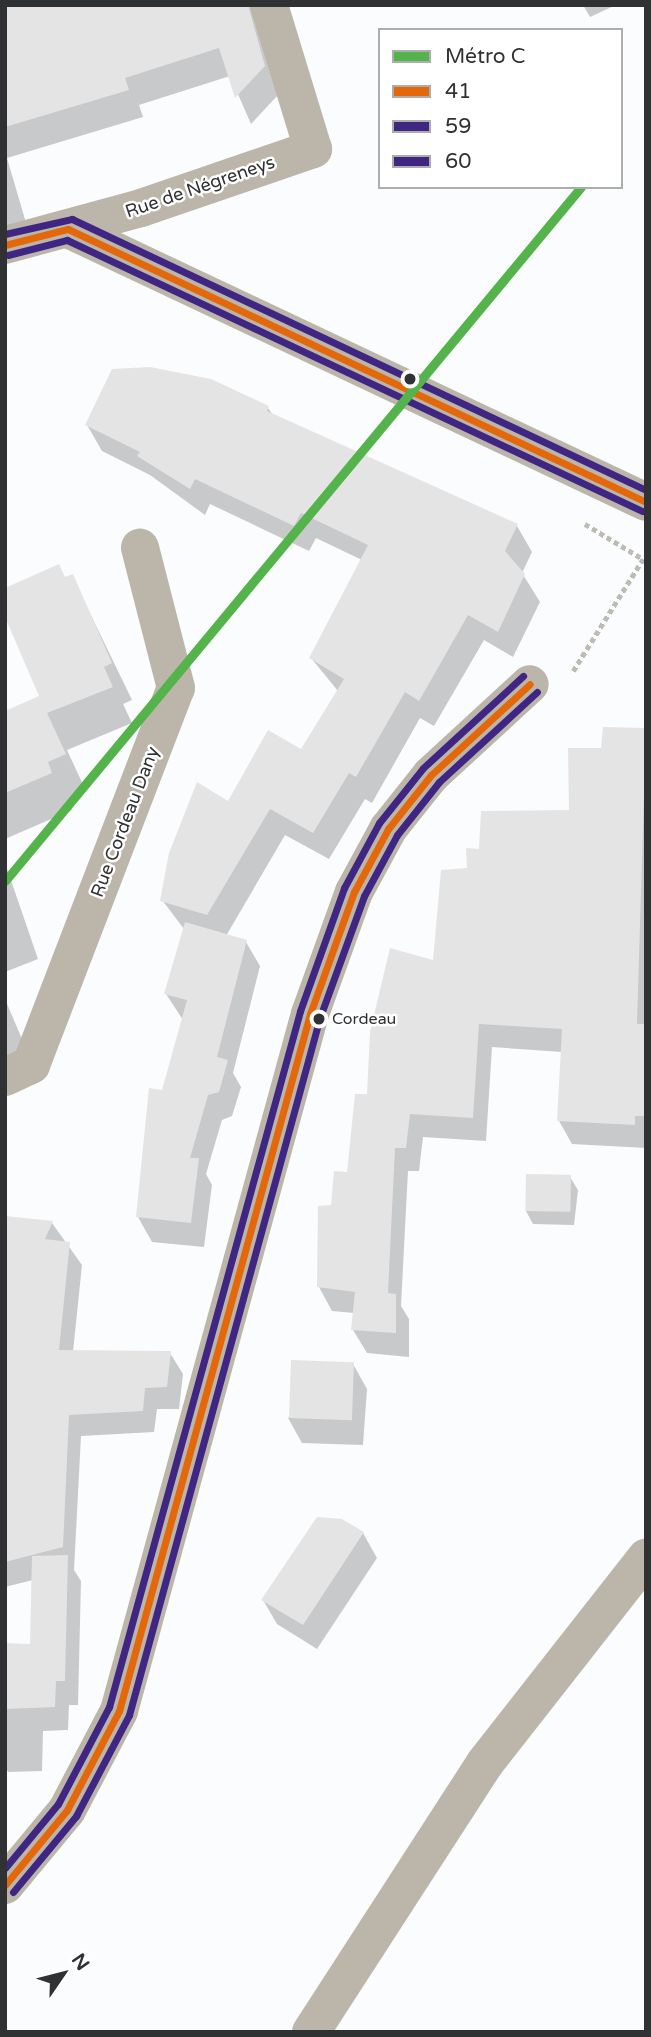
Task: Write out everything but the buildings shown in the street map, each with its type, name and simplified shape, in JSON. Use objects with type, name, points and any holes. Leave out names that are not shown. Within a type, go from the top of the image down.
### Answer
[{"type":"street","name":"Rue de Négreneys","points":[[5,245],[68,229],[313,149],[269,5]]},
{"type":"street","points":[[68,229],[646,502]]},
{"type":"street","name":"Rue Cordeau Dany","points":[[5,1077],[31,1066],[176,688],[140,548]]},
{"type":"street","points":[[5,1885],[67,1810],[119,1712],[310,1014],[354,892],[388,829],[431,775],[530,684]]},
{"type":"street","points":[[310,2032],[485,1763],[646,1558]]},
{"type":"path","points":[[567,679],[645,559],[610,541]]},
{"type":"metro line","name":"C","points":[[5,881],[579,189]]},
{"type":"transit line","name":"60","points":[[5,234],[72,219],[646,490]]},
{"type":"transit line","name":"41","points":[[5,245],[68,229],[646,502]]},
{"type":"transit line","name":"59","points":[[8,255],[67,240],[642,511]]},
{"type":"transit line","name":"60","points":[[5,1868],[58,1804],[109,1707],[300,1011],[344,888],[379,823],[423,768],[523,676]]},
{"type":"transit line","name":"41","points":[[5,1885],[67,1810],[119,1711],[310,1014],[354,892],[388,829],[431,775],[530,684]]},
{"type":"transit line","name":"59","points":[[13,1892],[76,1816],[129,1715],[320,1017],[364,896],[397,835],[439,782],[537,692]]},
{"type":"place","name":"Cordeau","points":[[319,1019]]}]
